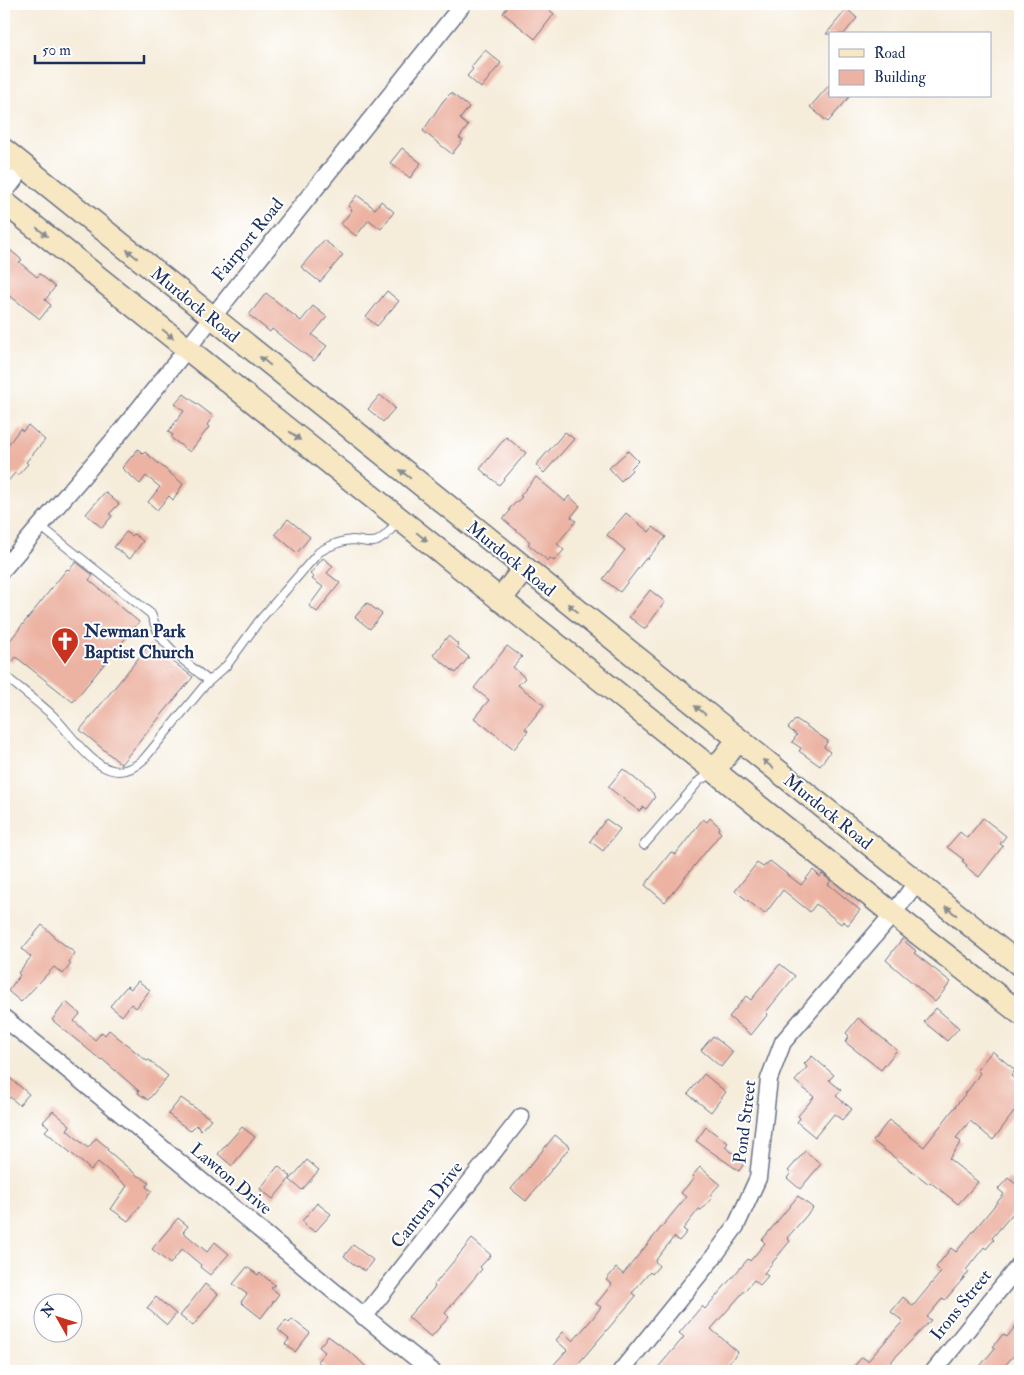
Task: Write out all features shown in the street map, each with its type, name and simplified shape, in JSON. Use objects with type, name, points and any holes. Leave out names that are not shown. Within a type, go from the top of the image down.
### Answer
[{"type":"main road","name":"Murdock Road","points":[[4,150],[1020,966]]},
{"type":"main road","points":[[4,202],[714,772],[1020,1013]]},
{"type":"main road","points":[[500,600],[524,569]]},
{"type":"main road","points":[[714,772],[738,740]]},
{"type":"street","name":"Fairport Road","points":[[4,568],[118,434],[463,4]]},
{"type":"street","points":[[4,193],[24,167]]},
{"type":"street","name":"Pond Street","points":[[621,1371],[736,1226],[758,1178],[768,1079],[783,1042],[893,914],[916,883]]},
{"type":"street","name":"Lawton Drive","points":[[4,1018],[78,1077],[364,1317],[432,1371]]},
{"type":"street","name":"Cantura Drive","points":[[364,1317],[520,1117]]},
{"type":"street","name":"Irons Street","points":[[934,1371],[1020,1264]]},
{"type":"lane","points":[[4,675],[52,715],[73,740],[102,767],[117,772],[131,769],[144,760],[209,681],[227,665],[259,621],[319,552],[340,542],[352,540],[373,542],[379,540],[387,534],[399,518]]},
{"type":"lane","points":[[39,525],[151,614],[159,634],[165,641],[209,681]]},
{"type":"lane","points":[[644,845],[700,780],[714,772]]},
{"type":"building","points":[[510,4],[542,4],[554,14],[535,39],[503,13]]},
{"type":"building","points":[[847,9],[857,18],[846,32],[829,32],[829,34],[826,34]]},
{"type":"building","points":[[485,50],[501,63],[481,88],[467,76],[473,69],[471,67]]},
{"type":"building","points":[[829,85],[829,98],[848,98],[828,122],[810,107]]},
{"type":"building","points":[[451,93],[469,107],[460,119],[468,126],[459,138],[463,140],[452,154],[423,131],[443,101]]},
{"type":"building","points":[[402,148],[421,163],[410,178],[390,163]]},
{"type":"building","points":[[357,195],[375,209],[381,201],[394,212],[381,229],[369,220],[356,236],[341,224],[352,210],[348,206]]},
{"type":"building","points":[[324,240],[343,255],[320,282],[301,267]]},
{"type":"building","points":[[4,245],[22,260],[19,262],[37,277],[40,274],[55,287],[45,300],[51,305],[40,319],[10,296],[4,304]]},
{"type":"building","points":[[387,291],[399,301],[377,326],[366,317]]},
{"type":"building","points":[[266,293],[301,321],[313,306],[327,317],[312,335],[327,346],[314,361],[272,329],[270,332],[249,315]]},
{"type":"building","points":[[184,394],[213,416],[207,425],[209,427],[190,452],[171,438],[173,435],[168,432],[184,411],[175,404]]},
{"type":"building","points":[[380,395],[395,408],[383,422],[368,409]]},
{"type":"building","points":[[28,425],[45,440],[26,462],[28,464],[18,475],[15,473],[4,486],[4,450],[20,429],[23,431]]},
{"type":"building","points":[[565,432],[574,439],[544,473],[536,465]]},
{"type":"building","points":[[506,437],[526,453],[499,485],[480,469]]},
{"type":"building","points":[[138,449],[143,454],[145,452],[183,484],[173,500],[169,496],[157,510],[148,502],[160,487],[146,476],[140,484],[122,468]]},
{"type":"building","points":[[628,451],[638,461],[621,481],[609,468]]},
{"type":"building","points":[[536,477],[565,501],[569,496],[580,506],[571,517],[576,521],[557,544],[564,550],[554,561],[550,558],[548,561],[528,544],[530,542],[503,519]]},
{"type":"building","points":[[105,492],[119,504],[109,514],[112,516],[102,528],[86,514]]},
{"type":"building","points":[[626,513],[649,532],[653,527],[666,537],[646,558],[620,592],[603,579],[625,550],[607,535]]},
{"type":"building","points":[[288,519],[310,537],[297,553],[275,534]]},
{"type":"building","points":[[126,532],[132,536],[134,534],[143,541],[130,559],[114,547]]},
{"type":"building","points":[[323,558],[333,566],[327,573],[340,583],[317,612],[309,606],[323,587],[312,579],[314,577],[310,574]]},
{"type":"building","name":"Newman Park Baptist Church","points":[[76,562],[93,575],[89,580],[139,622],[73,702],[16,657],[12,662],[4,655],[4,648],[67,569],[69,570]]},
{"type":"building","points":[[650,590],[665,602],[645,629],[629,617]]},
{"type":"building","points":[[367,603],[382,614],[370,629],[355,617]]},
{"type":"building","points":[[448,636],[469,657],[456,673],[433,655]]},
{"type":"building","points":[[150,644],[193,677],[121,764],[80,730]]},
{"type":"building","points":[[507,646],[522,657],[513,667],[525,678],[518,685],[544,705],[525,729],[528,731],[514,749],[474,718],[489,700],[474,688]]},
{"type":"building","points":[[796,719],[828,741],[824,747],[830,752],[820,766],[799,751],[801,748],[792,742],[797,735],[788,728]]},
{"type":"building","points":[[623,769],[654,794],[655,797],[646,809],[643,807],[639,811],[608,787]]},
{"type":"building","points":[[710,818],[720,827],[718,830],[721,833],[665,902],[645,885],[671,852],[675,855],[703,819],[707,822]]},
{"type":"building","points":[[983,818],[1006,836],[1000,844],[1003,846],[979,877],[966,867],[967,865],[962,861],[964,860],[947,847],[960,832],[967,838]]},
{"type":"building","points":[[606,819],[620,829],[603,851],[590,841]]},
{"type":"building","points":[[770,861],[801,885],[813,870],[820,877],[822,874],[831,881],[828,884],[860,910],[848,925],[843,921],[841,924],[816,904],[810,912],[783,890],[765,914],[735,891],[757,863],[763,867]]},
{"type":"building","points":[[42,925],[75,953],[69,962],[71,964],[63,974],[54,967],[21,1002],[8,991],[20,975],[18,973],[31,957],[22,949]]},
{"type":"building","points":[[902,939],[916,951],[914,953],[951,982],[935,1002],[886,960]]},
{"type":"building","points":[[780,964],[795,976],[766,1012],[768,1014],[751,1035],[729,1017],[746,996],[751,1000]]},
{"type":"building","points":[[138,981],[150,990],[136,1008],[131,1004],[122,1016],[110,1006],[127,986],[131,989]]},
{"type":"building","points":[[66,1002],[80,1014],[74,1021],[95,1040],[102,1032],[105,1035],[109,1030],[168,1076],[148,1100],[102,1059],[52,1020]]},
{"type":"building","points":[[936,1008],[959,1028],[947,1041],[924,1022]]},
{"type":"building","points":[[858,1018],[897,1050],[881,1070],[845,1042],[849,1036],[846,1033]]},
{"type":"building","points":[[713,1036],[733,1052],[721,1067],[701,1050]]},
{"type":"building","points":[[992,1051],[1015,1070],[1011,1076],[1020,1084],[1020,1104],[993,1140],[970,1121],[956,1138],[961,1142],[949,1159],[978,1182],[958,1204],[873,1141],[889,1120],[924,1147],[972,1085],[980,1073],[977,1070]]},
{"type":"building","points":[[812,1056],[834,1075],[829,1080],[841,1090],[836,1096],[852,1109],[842,1120],[834,1114],[815,1137],[797,1122],[800,1118],[798,1116],[814,1097],[795,1081],[807,1067],[804,1064]]},
{"type":"building","points":[[4,1073],[29,1094],[19,1105],[10,1097],[4,1104]]},
{"type":"building","points":[[704,1074],[726,1092],[711,1112],[688,1094]]},
{"type":"building","points":[[181,1098],[211,1119],[201,1130],[196,1125],[190,1131],[168,1114]]},
{"type":"building","points":[[53,1111],[70,1125],[67,1130],[88,1148],[96,1138],[108,1148],[107,1150],[149,1183],[146,1187],[152,1191],[128,1221],[111,1209],[127,1186],[98,1162],[91,1170],[45,1131],[49,1127],[43,1122]]},
{"type":"building","points":[[242,1127],[255,1137],[232,1166],[218,1154]]},
{"type":"building","points":[[706,1127],[728,1143],[725,1147],[745,1162],[739,1171],[696,1141]]},
{"type":"building","points":[[555,1135],[570,1147],[526,1201],[511,1189]]},
{"type":"building","points":[[805,1151],[821,1164],[800,1189],[787,1178],[791,1173],[788,1171]]},
{"type":"building","points":[[307,1160],[319,1170],[302,1190],[290,1180]]},
{"type":"building","points":[[278,1166],[291,1177],[273,1199],[260,1189]]},
{"type":"building","points":[[700,1167],[720,1184],[710,1195],[713,1197],[701,1210],[699,1209],[683,1229],[687,1232],[679,1241],[674,1237],[655,1261],[659,1266],[652,1274],[650,1272],[632,1293],[636,1296],[572,1371],[548,1371],[567,1350],[556,1340],[563,1332],[573,1341],[592,1319],[601,1307],[596,1304],[612,1284],[606,1280],[616,1268],[623,1274],[686,1197],[681,1193],[694,1178],[692,1176]]},
{"type":"building","points":[[1008,1178],[1020,1187],[1020,1205],[992,1238],[994,1240],[986,1249],[984,1247],[966,1270],[969,1272],[945,1300],[943,1298],[927,1317],[931,1320],[882,1371],[850,1371],[862,1357],[868,1361],[903,1321],[891,1312],[903,1297],[913,1306],[941,1272],[936,1267],[951,1248],[956,1252],[1004,1194],[998,1189]]},
{"type":"building","points":[[798,1196],[813,1208],[787,1238],[790,1241],[764,1273],[768,1276],[760,1285],[754,1280],[711,1329],[738,1352],[722,1371],[655,1371],[684,1337],[679,1333],[702,1306],[705,1309],[748,1259],[750,1261],[765,1243],[762,1240]]},
{"type":"building","points":[[317,1203],[331,1214],[315,1232],[302,1221]]},
{"type":"building","points":[[178,1218],[188,1226],[183,1232],[207,1252],[215,1242],[229,1254],[210,1275],[182,1249],[170,1264],[152,1249]]},
{"type":"building","points":[[472,1239],[491,1255],[480,1267],[482,1269],[445,1313],[449,1317],[431,1337],[408,1317],[435,1287],[434,1285]]},
{"type":"building","points":[[353,1245],[373,1260],[365,1271],[344,1256]]},
{"type":"building","points":[[247,1267],[258,1275],[260,1273],[275,1285],[271,1288],[279,1294],[261,1318],[241,1302],[247,1294],[233,1284]]},
{"type":"building","points":[[205,1284],[218,1294],[193,1326],[180,1316]]},
{"type":"building","points":[[156,1297],[176,1314],[167,1325],[147,1308]]},
{"type":"building","points":[[292,1319],[310,1333],[295,1352],[285,1344],[289,1339],[278,1330],[286,1320],[289,1323]]},
{"type":"building","points":[[1020,1320],[1020,1348],[1009,1361],[1000,1371],[976,1371],[995,1348],[993,1347],[1003,1334],[1007,1337]]},
{"type":"building","points":[[328,1336],[355,1356],[370,1371],[330,1371],[317,1361],[325,1352],[319,1347]]},
{"type":"place","name":"Newman Park Baptist Church","points":[[65,665]]}]
